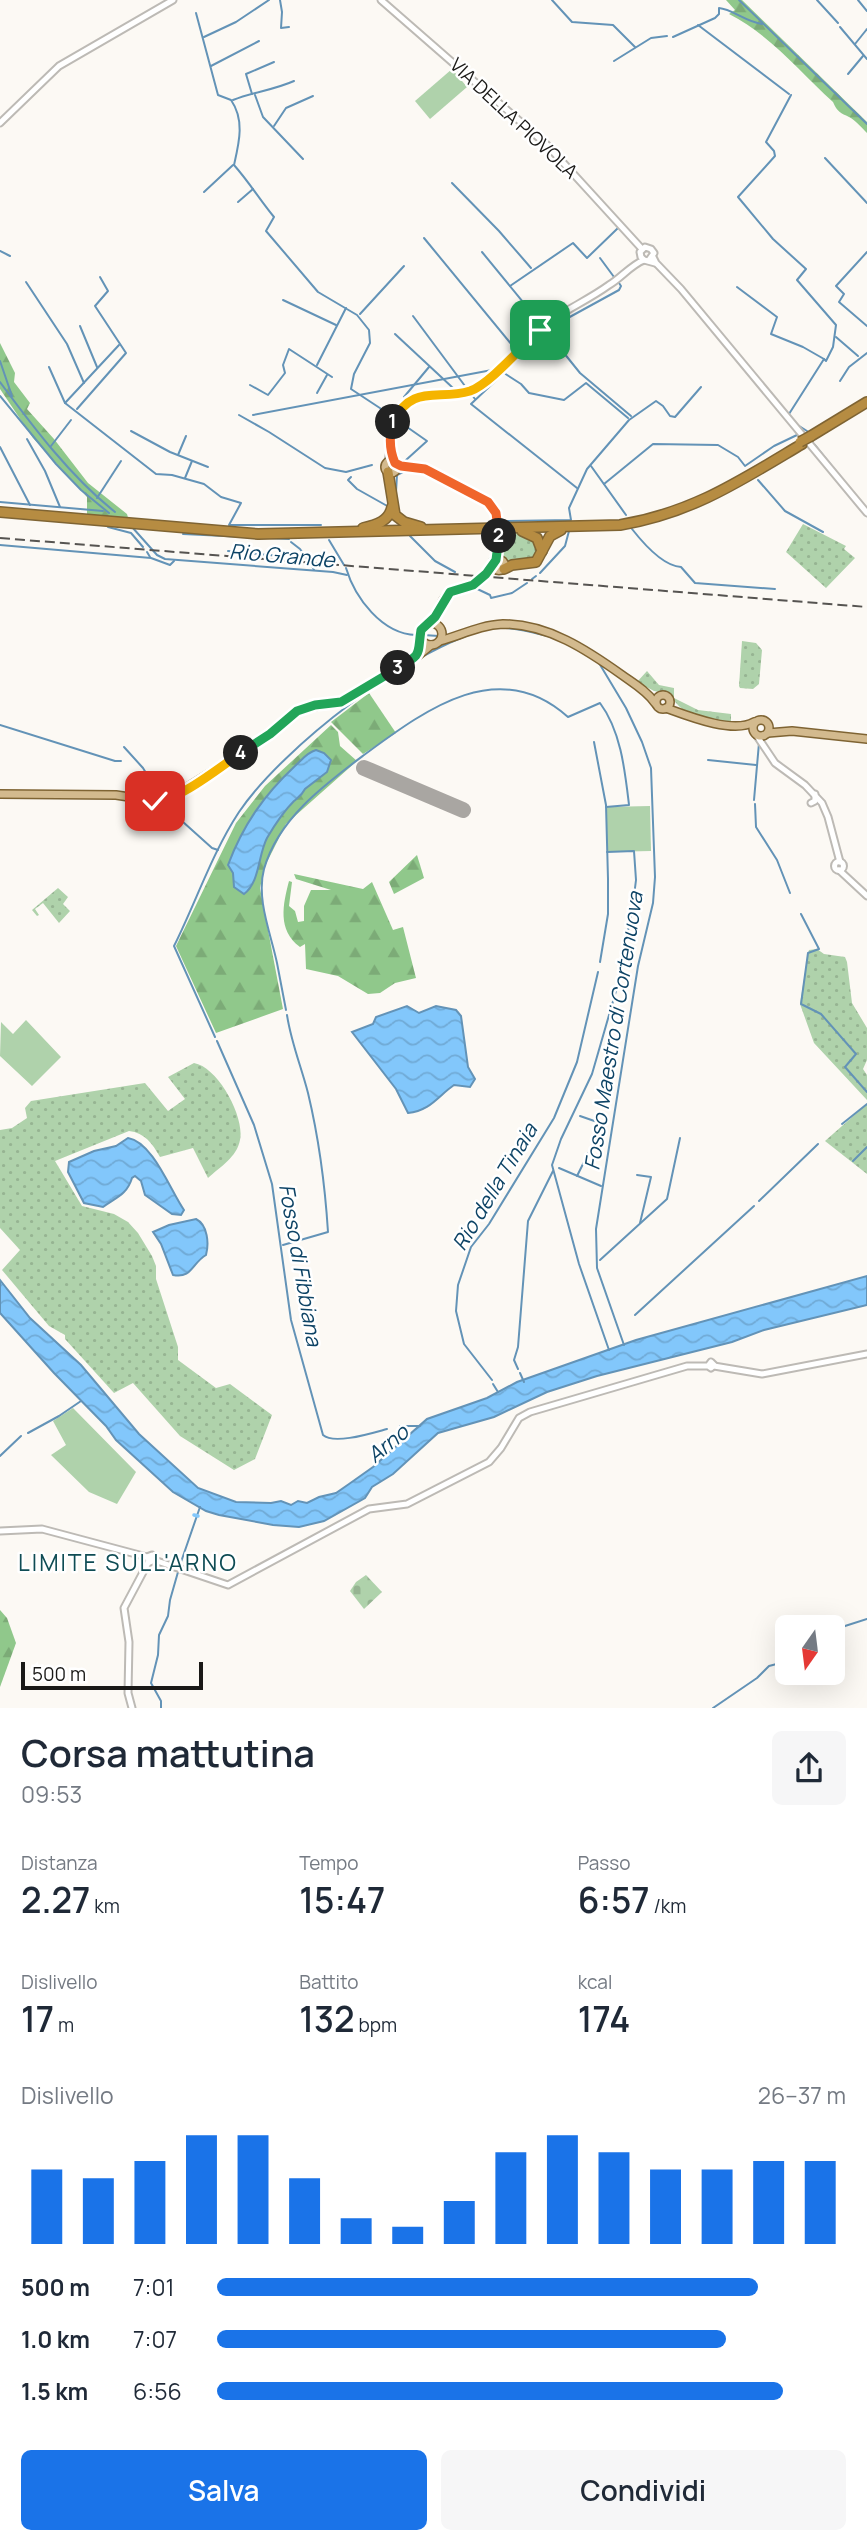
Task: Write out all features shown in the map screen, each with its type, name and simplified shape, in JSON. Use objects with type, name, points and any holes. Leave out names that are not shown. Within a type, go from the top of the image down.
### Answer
[{"type":"highway","points":[[0,510],[234,530],[351,530],[601,523],[649,517],[702,498],[867,404]]},
{"type":"highway","points":[[0,510],[258,534],[620,525],[681,511],[713,496],[801,443]]},
{"type":"highway","points":[[393,468],[391,484],[394,512],[399,520],[423,528]]},
{"type":"highway","points":[[351,530],[374,526],[383,521],[389,515],[392,505]]},
{"type":"highway","points":[[500,565],[534,563],[554,533],[576,527]]},
{"type":"highway","points":[[513,528],[537,538],[542,545],[542,553]]},
{"type":"main road","points":[[393,468],[425,469],[488,502],[495,511],[498,523],[500,565],[473,585],[452,590],[429,623],[422,628],[416,657]]},
{"type":"main road","points":[[440,608],[440,641]]},
{"type":"main road","points":[[429,623],[458,636]]},
{"type":"main road","points":[[0,794],[116,796],[167,800],[262,740],[297,711],[348,699],[431,645],[493,625],[533,628],[578,646],[634,683],[659,708],[668,705],[699,720],[763,732],[792,731],[867,738]]},
{"type":"main road","points":[[421,639],[431,645]]},
{"type":"main road","points":[[634,683],[666,696],[668,705]]},
{"type":"main road","points":[[655,703],[657,697],[662,695]]},
{"type":"main road","points":[[736,725],[749,725],[762,719],[763,732]]},
{"type":"main road","points":[[754,722],[763,732]]},
{"type":"street","points":[[0,123],[59,66],[173,0]]},
{"type":"street","name":"VIA DELLA PIOVOLA","points":[[380,0],[547,145],[643,254]]},
{"type":"street","points":[[393,468],[390,436],[394,421],[409,401],[422,395],[458,393],[477,388],[540,330],[611,284],[643,254],[656,263],[681,289],[867,513]]},
{"type":"street","points":[[763,732],[768,755],[815,794],[828,817],[845,876],[867,896]]},
{"type":"street","points":[[811,803],[815,800],[815,794]]},
{"type":"street","points":[[0,1531],[42,1529],[180,1567],[228,1585],[361,1513],[374,1508],[407,1504],[491,1461],[519,1418],[530,1412],[687,1366],[711,1366],[755,1374],[867,1354]]},
{"type":"street","points":[[132,1707],[128,1693],[129,1642],[124,1608],[150,1559]]},
{"type":"green space","points":[[726,0],[742,0],[867,122],[867,133],[854,120],[841,113],[833,102],[771,43],[729,14],[735,10]]},
{"type":"green space","points":[[452,69],[467,87],[430,119],[415,101]]},
{"type":"green space","points":[[0,343],[15,373],[14,382],[30,403],[27,409],[88,483],[127,514],[129,521],[87,517],[87,497],[33,438],[0,389]]},
{"type":"green space","points":[[803,524],[846,546],[844,549],[855,558],[826,588],[786,552]]},
{"type":"green space","points":[[479,531],[515,531],[538,540],[538,558],[512,562],[506,560],[501,550],[501,532],[495,557],[488,559],[491,556],[489,534],[479,534]]},
{"type":"green space","points":[[742,641],[756,643],[762,650],[759,684],[753,689],[739,686]]},
{"type":"green space","points":[[647,671],[659,685],[674,688],[674,698],[698,710],[731,714],[731,722],[696,717],[682,709],[669,694],[654,691],[637,682]]},
{"type":"green space","points":[[369,693],[396,733],[363,754],[331,722]]},
{"type":"green space","points":[[331,725],[338,732],[340,746],[357,761],[286,824],[265,866],[260,888],[283,1009],[216,1033],[176,946],[236,823],[265,786]]},
{"type":"green space","points":[[650,806],[651,851],[607,852],[606,807]]},
{"type":"green space","points":[[417,855],[424,878],[394,894],[389,882]]},
{"type":"green space","points":[[294,874],[363,889],[372,882],[393,930],[403,927],[416,978],[395,983],[380,993],[368,994],[338,976],[306,969],[305,944],[300,947],[285,925],[284,908],[289,881],[292,882],[289,906],[295,911],[298,922],[304,921],[304,906],[311,890],[331,890],[296,879]]},
{"type":"green space","points":[[58,888],[68,897],[63,904],[70,911],[59,923],[43,903],[35,909],[39,915],[32,910]]},
{"type":"green space","points":[[817,949],[824,954],[845,957],[847,962],[852,1003],[867,1028],[867,1060],[863,1069],[867,1075],[867,1100],[814,1043],[800,1004],[808,953],[809,950]]},
{"type":"green space","points":[[26,1020],[61,1057],[32,1086],[0,1056],[1,1022],[13,1034]]},
{"type":"green space","points":[[194,1063],[212,1073],[228,1094],[240,1130],[240,1140],[235,1152],[208,1178],[193,1148],[160,1157],[148,1140],[129,1131],[55,1161],[82,1206],[114,1214],[128,1222],[138,1233],[156,1266],[156,1279],[178,1347],[178,1360],[216,1388],[230,1384],[272,1415],[255,1459],[234,1470],[180,1436],[133,1383],[114,1393],[65,1339],[65,1335],[49,1326],[2,1270],[20,1250],[0,1228],[0,1130],[12,1128],[27,1118],[25,1108],[31,1101],[145,1083],[168,1111],[185,1099],[168,1077]]},
{"type":"green space","points":[[867,1104],[867,1174],[825,1141]]},
{"type":"green space","points":[[73,1408],[136,1472],[117,1504],[89,1492],[51,1455],[66,1445],[53,1421]]},
{"type":"green space","points":[[366,1575],[382,1592],[364,1609],[350,1591],[356,1582]]},
{"type":"green space","points":[[0,1610],[7,1618],[16,1643],[0,1687]]},
{"type":"water","points":[[316,750],[331,760],[327,772],[305,789],[276,823],[264,845],[253,883],[244,894],[234,887],[233,873],[228,865],[240,837],[274,788],[304,757]]},
{"type":"water","points":[[407,1006],[419,1013],[436,1006],[456,1010],[461,1016],[468,1067],[475,1079],[470,1087],[454,1085],[428,1106],[408,1113],[396,1089],[352,1032],[373,1024],[376,1017]]},
{"type":"water","points":[[128,1138],[145,1148],[153,1158],[184,1210],[181,1215],[172,1214],[145,1195],[141,1181],[135,1176],[124,1192],[103,1207],[84,1203],[68,1172],[69,1162],[94,1151],[116,1146]]},
{"type":"water","points":[[196,1219],[207,1235],[206,1255],[188,1273],[173,1275],[161,1244],[153,1232]]},
{"type":"water","points":[[867,1276],[867,1305],[597,1376],[547,1392],[494,1417],[438,1433],[393,1474],[372,1487],[365,1498],[324,1521],[299,1527],[219,1515],[206,1511],[173,1492],[116,1440],[0,1313],[0,1280],[30,1318],[81,1365],[139,1434],[198,1488],[236,1502],[281,1501],[291,1505],[298,1501],[307,1503],[336,1493],[373,1467],[427,1419],[487,1398],[517,1382],[636,1340]]},
{"type":"waterway","points":[[204,37],[236,22],[269,0]]},
{"type":"waterway","points":[[280,0],[281,28],[289,27]]},
{"type":"waterway","points":[[552,0],[572,22],[613,25],[635,47]]},
{"type":"waterway","points":[[739,0],[867,124]]},
{"type":"waterway","points":[[817,0],[838,23]]},
{"type":"waterway","points":[[858,0],[867,11]]},
{"type":"waterway","points":[[673,37],[715,18],[719,14],[719,8],[762,24]]},
{"type":"waterway","points":[[196,13],[218,95],[231,100],[238,116],[240,132],[234,165]]},
{"type":"waterway","points":[[698,25],[789,94]]},
{"type":"waterway","points":[[840,27],[867,59]]},
{"type":"waterway","points":[[855,44],[867,29]]},
{"type":"waterway","points":[[614,61],[651,38],[667,36]]},
{"type":"waterway","points":[[211,66],[259,41]]},
{"type":"waterway","points":[[848,74],[863,56]]},
{"type":"waterway","points":[[252,94],[246,74],[274,62]]},
{"type":"waterway","points":[[233,100],[294,81]]},
{"type":"waterway","points":[[255,95],[263,117],[303,159]]},
{"type":"waterway","points":[[789,414],[824,359],[826,361],[833,347],[836,325],[797,280],[806,269],[773,239],[738,197],[775,156],[766,142],[791,95]]},
{"type":"waterway","points":[[274,126],[286,108],[313,96]]},
{"type":"waterway","points":[[825,158],[867,203]]},
{"type":"waterway","points":[[204,192],[233,165]]},
{"type":"waterway","points":[[234,165],[274,217],[266,231],[318,292],[357,315],[369,330],[370,343],[354,374],[351,389],[392,416]]},
{"type":"waterway","points":[[452,183],[531,268]]},
{"type":"waterway","points":[[238,202],[253,189]]},
{"type":"waterway","points":[[510,286],[573,243],[587,258],[618,228]]},
{"type":"waterway","points":[[424,238],[521,356]]},
{"type":"waterway","points":[[0,251],[10,256]]},
{"type":"waterway","points":[[482,252],[541,324]]},
{"type":"waterway","points":[[867,252],[836,286],[844,294],[839,302],[867,326]]},
{"type":"waterway","points":[[600,258],[614,277]]},
{"type":"waterway","points":[[360,314],[404,266]]},
{"type":"waterway","points":[[77,409],[126,353],[95,306],[108,291],[100,277]]},
{"type":"waterway","points":[[26,282],[67,344],[84,383]]},
{"type":"waterway","points":[[546,330],[619,290],[619,283]]},
{"type":"waterway","points":[[737,287],[777,317],[771,334],[824,359]]},
{"type":"waterway","points":[[283,300],[336,325]]},
{"type":"waterway","points":[[317,365],[346,308]]},
{"type":"waterway","points":[[413,316],[465,386]]},
{"type":"waterway","points":[[80,326],[97,367]]},
{"type":"waterway","points":[[547,332],[471,404],[577,488]]},
{"type":"waterway","points":[[547,332],[580,373],[631,416]]},
{"type":"waterway","points":[[395,334],[453,388]]},
{"type":"waterway","points":[[836,337],[858,356]]},
{"type":"waterway","points":[[65,403],[119,345]]},
{"type":"waterway","points":[[250,385],[268,395],[285,373],[283,365],[289,349],[332,377]]},
{"type":"waterway","points":[[840,381],[849,367],[867,353]]},
{"type":"waterway","name":"Rio Grande","points":[[0,361],[12,396]]},
{"type":"waterway","points":[[49,367],[65,403],[156,474],[172,475],[204,484],[221,497],[241,503],[229,525],[321,525]]},
{"type":"waterway","points":[[404,397],[429,367]]},
{"type":"waterway","points":[[253,415],[492,370]]},
{"type":"waterway","points":[[504,373],[529,393],[564,400],[586,383],[628,418]]},
{"type":"waterway","points":[[317,393],[327,375]]},
{"type":"waterway","name":"Rio Grande","points":[[0,382],[68,467],[115,512]]},
{"type":"waterway","points":[[508,521],[571,520],[569,508],[587,469],[629,420],[656,401],[670,416],[675,417],[701,387]]},
{"type":"waterway","points":[[471,394],[475,399]]},
{"type":"waterway","points":[[0,396],[56,464],[81,490],[109,513]]},
{"type":"waterway","points":[[239,415],[325,468],[346,472],[372,465]]},
{"type":"waterway","points":[[51,446],[71,420]]},
{"type":"waterway","points":[[397,420],[427,441],[406,460],[408,463]]},
{"type":"waterway","points":[[796,424],[807,431]]},
{"type":"waterway","points":[[131,431],[170,452],[208,467]]},
{"type":"waterway","points":[[604,484],[653,444],[718,445],[738,457],[745,466],[774,446],[797,435]]},
{"type":"waterway","points":[[178,455],[186,436]]},
{"type":"waterway","points":[[27,439],[45,471],[60,507]]},
{"type":"waterway","points":[[815,445],[843,480]]},
{"type":"waterway","points":[[0,447],[30,505]]},
{"type":"waterway","points":[[97,498],[121,461]]},
{"type":"waterway","points":[[185,478],[192,461]]},
{"type":"waterway","points":[[591,466],[626,515]]},
{"type":"waterway","points":[[396,492],[397,475],[407,470]]},
{"type":"waterway","points":[[351,477],[348,480],[357,489],[389,507]]},
{"type":"waterway","points":[[758,480],[785,511],[823,532]]},
{"type":"waterway","points":[[0,502],[103,511]]},
{"type":"waterway","points":[[108,527],[131,533],[143,547]]},
{"type":"waterway","name":"Rio Grande","points":[[132,527],[157,555],[165,559],[347,575]]},
{"type":"waterway","points":[[632,529],[654,553],[667,563],[681,567],[695,583],[775,589]]},
{"type":"waterway","points":[[540,573],[565,546],[569,531]]},
{"type":"waterway","points":[[183,534],[289,539]]},
{"type":"waterway","points":[[410,536],[435,561],[455,572]]},
{"type":"waterway","points":[[322,537],[327,537]]},
{"type":"waterway","points":[[329,540],[344,565]]},
{"type":"waterway","points":[[291,542],[309,561]]},
{"type":"waterway","points":[[0,545],[151,558],[170,565],[174,561]]},
{"type":"waterway","points":[[228,551],[279,556],[279,559]]},
{"type":"waterway","points":[[147,552],[150,557]]},
{"type":"waterway","name":"Rio Grande","points":[[311,564],[314,570]]},
{"type":"waterway","name":"Rio Grande","points":[[346,568],[363,602],[381,621],[404,633],[416,635]]},
{"type":"waterway","points":[[532,579],[536,576]]},
{"type":"waterway","points":[[471,586],[491,598],[512,593],[527,583]]},
{"type":"waterway","points":[[215,1037],[174,946],[221,844],[239,812],[259,786],[351,703],[423,656],[488,629],[511,628],[551,637]]},
{"type":"waterway","name":"Rio Grande","points":[[423,635],[439,636]]},
{"type":"waterway","name":"Fosso Maestro di Cortenuova","points":[[599,663],[626,708],[651,768],[655,877],[653,903],[638,966],[596,1229],[597,1268],[624,1345]]},
{"type":"waterway","points":[[286,1010],[262,892],[264,869],[271,851],[291,819],[318,791],[411,722],[462,696],[489,690],[515,690],[542,699],[568,717],[600,703],[617,739],[624,765],[629,805],[606,807]]},
{"type":"waterway","points":[[0,725],[121,761]]},
{"type":"waterway","points":[[594,742],[606,805],[608,914],[600,962]]},
{"type":"waterway","points":[[754,800],[759,743]]},
{"type":"waterway","points":[[124,747],[143,768],[160,796]]},
{"type":"waterway","points":[[708,760],[756,765]]},
{"type":"waterway","points":[[150,804],[163,804],[212,848],[218,850]]},
{"type":"waterway","points":[[755,804],[756,827],[777,860],[790,893]]},
{"type":"waterway","points":[[607,852],[634,851],[636,880],[633,904],[618,984],[592,1074],[561,1139],[552,1165],[579,1264],[609,1350]]},
{"type":"waterway","points":[[801,914],[819,949],[808,953],[801,1004],[821,1014],[856,1054],[845,1067],[867,1092]]},
{"type":"waterway","name":"Rio della Tinaia","points":[[492,1380],[464,1344],[456,1311],[458,1285],[471,1247],[489,1224],[554,1118],[577,1062],[598,972]]},
{"type":"waterway","points":[[283,1245],[328,1232],[315,1128],[287,1015]]},
{"type":"waterway","name":"Fosso di Fibbiana","points":[[217,1041],[254,1125],[272,1184],[291,1320],[323,1435],[344,1439],[387,1429]]},
{"type":"waterway","points":[[842,1124],[867,1104]]},
{"type":"waterway","points":[[577,1176],[603,1124],[580,1116]]},
{"type":"waterway","points":[[600,1260],[667,1199],[680,1138]]},
{"type":"waterway","points":[[759,1201],[818,1144]]},
{"type":"waterway","points":[[853,1161],[867,1147]]},
{"type":"waterway","points":[[559,1168],[601,1186]]},
{"type":"waterway","points":[[518,1369],[514,1360],[518,1347],[528,1221],[553,1171]]},
{"type":"waterway","points":[[637,1175],[651,1177],[640,1223]]},
{"type":"waterway","points":[[635,1315],[754,1206]]},
{"type":"waterway","points":[[520,1373],[524,1382]]},
{"type":"waterway","name":"Rio della Tinaia","points":[[493,1384],[498,1392]]},
{"type":"waterway","points":[[28,1433],[81,1401]]},
{"type":"waterway","name":"Fosso di Fibbiana","points":[[400,1426],[420,1426]]},
{"type":"waterway","points":[[0,1456],[21,1436]]},
{"type":"waterway","points":[[181,1562],[200,1507]]},
{"type":"waterway","points":[[194,1515],[198,1516]]},
{"type":"waterway","points":[[161,1708],[161,1701],[151,1683],[158,1655],[159,1635],[168,1616],[178,1572]]},
{"type":"waterway","points":[[845,1626],[867,1619]]},
{"type":"waterway","points":[[713,1708],[757,1678],[769,1666],[775,1664]]},
{"type":"runway","points":[[364,768],[463,810]]},
{"type":"railway","points":[[0,538],[867,607]]},
{"type":"district","name":"LIMITE SULL'ARNO","points":[[128,1563]]},
{"type":"route","points":[[155,801],[167,800],[189,787],[262,740],[297,711],[305,707],[341,702],[357,695],[416,657],[421,646],[421,630],[435,617],[446,595],[455,589],[476,583],[494,565],[499,548],[498,519],[490,503],[428,470],[396,464],[390,450],[390,433],[396,417],[409,401],[422,395],[458,393],[477,388],[540,330]]},
{"type":"water label","name":"Arno","points":[[388,1444]]}]
